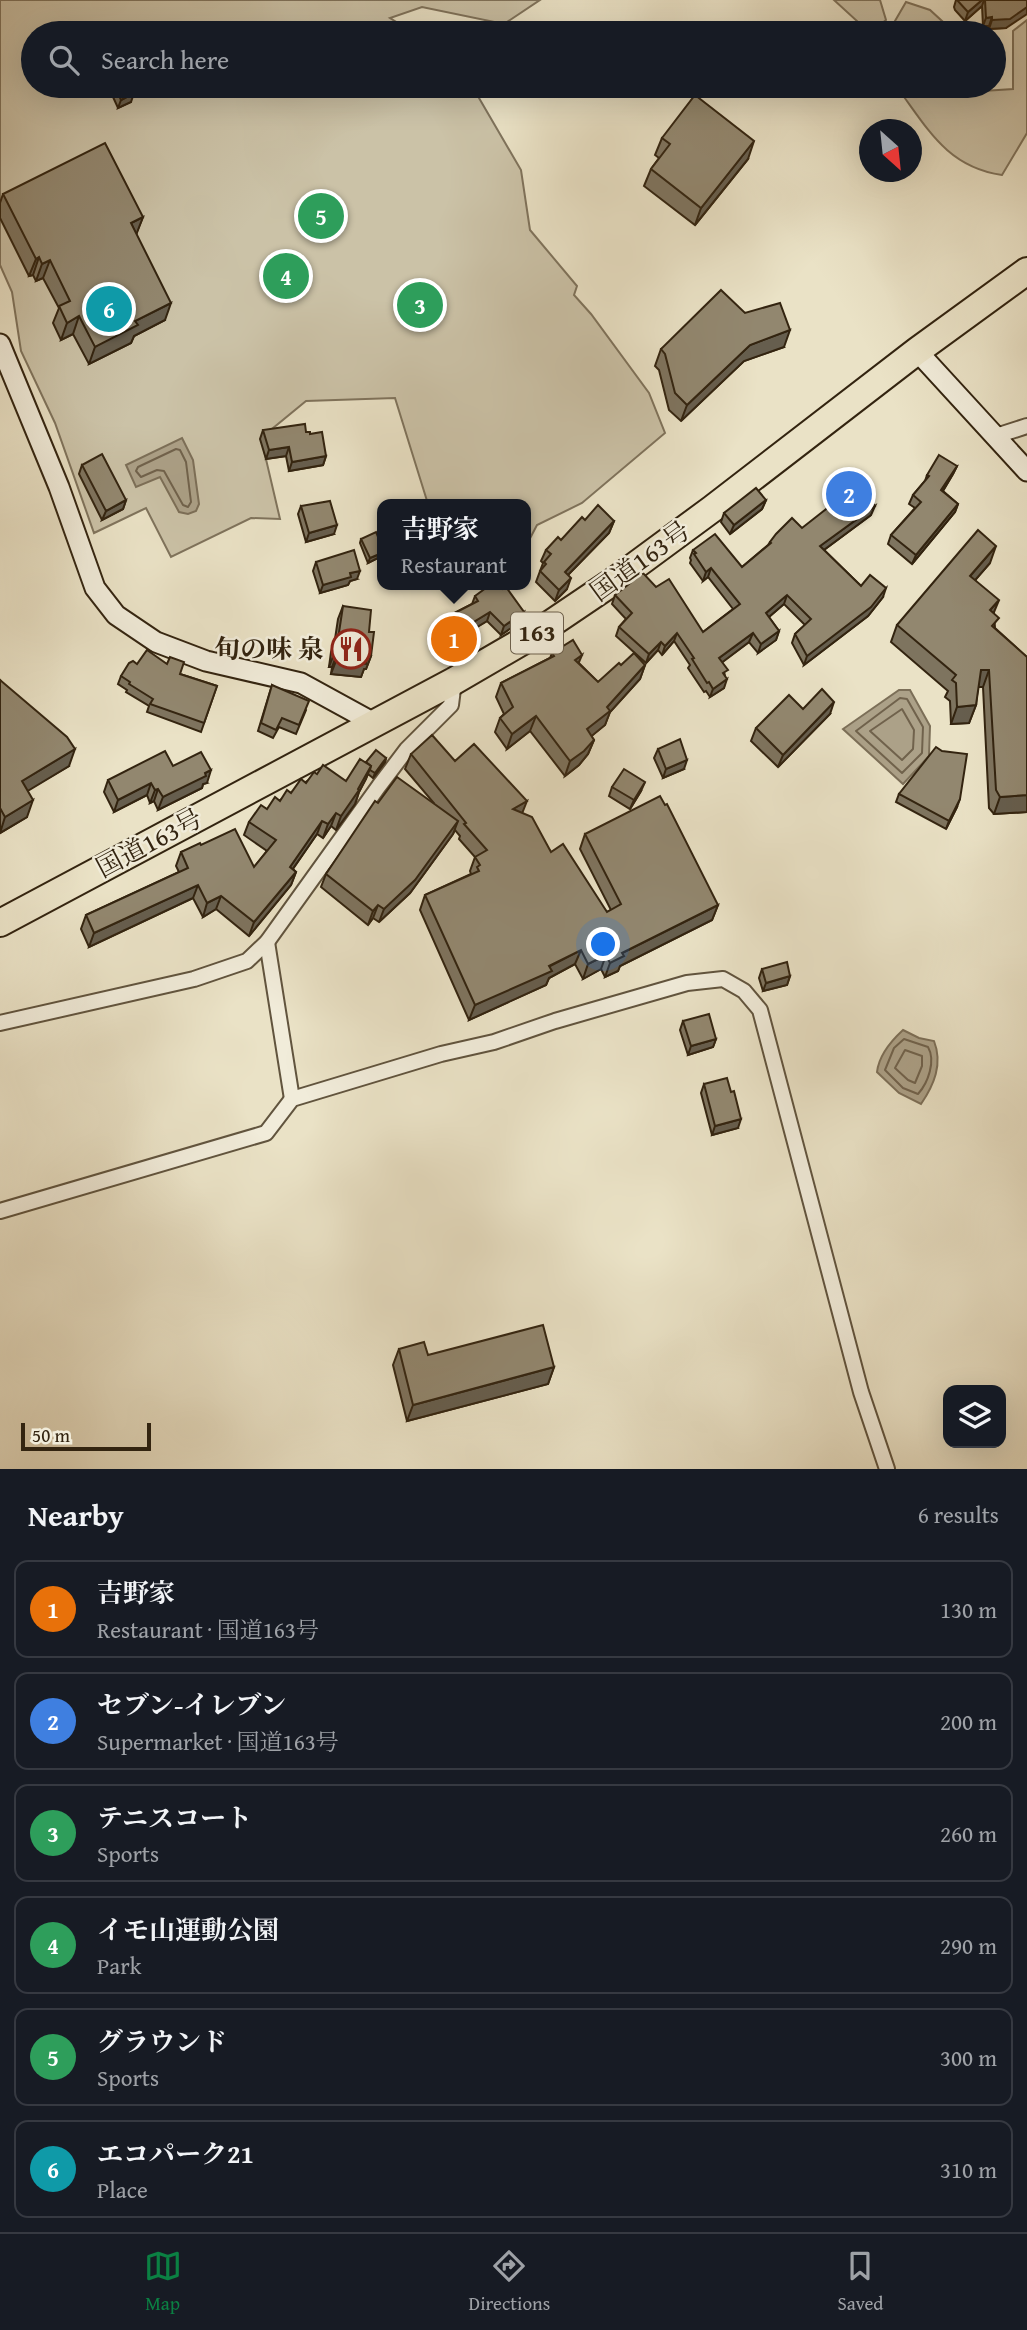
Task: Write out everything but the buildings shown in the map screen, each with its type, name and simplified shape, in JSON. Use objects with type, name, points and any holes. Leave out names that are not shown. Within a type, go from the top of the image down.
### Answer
[{"type":"highway","name":"国道163号","points":[[0,923],[454,681],[540,631],[617,579],[917,351],[1027,271]]},
{"type":"street","points":[[0,344],[95,587],[116,615],[156,642],[206,661],[301,682],[374,723]]},
{"type":"street","points":[[917,351],[1027,471]]},
{"type":"street","points":[[996,436],[1027,426]]},
{"type":"street","points":[[0,1023],[194,979],[247,961],[267,942],[407,750],[451,705],[454,681]]},
{"type":"street","points":[[267,942],[292,1099]]},
{"type":"street","points":[[0,1211],[266,1133],[292,1099],[441,1054],[494,1042],[687,982],[723,979],[744,991],[760,1010],[861,1392],[887,1469]]},
{"type":"shaded area","points":[[0,0],[540,0],[508,21],[490,21],[422,7],[390,18],[395,21],[21,21],[21,98],[479,98],[521,170],[530,230],[577,286],[574,295],[649,393],[665,433],[582,503],[537,525],[531,536],[531,499],[426,499],[395,398],[306,401],[261,438],[280,519],[251,518],[171,557],[146,508],[94,533],[55,423],[21,351],[12,292],[0,265]]},
{"type":"shaded area","points":[[834,0],[880,0],[886,20],[857,21]]},
{"type":"shaded area","points":[[906,2],[930,10],[942,21],[895,21]]},
{"type":"shaded area","points":[[1027,20],[1027,133],[1002,175],[983,171],[952,154],[928,130],[905,98],[1006,98],[1006,89],[1013,89],[1013,31]]},
{"type":"water","points":[[182,438],[193,460],[199,504],[196,511],[188,514],[179,512],[160,477],[136,487],[126,465]]},
{"type":"water","points":[[899,690],[910,690],[930,726],[929,756],[903,784],[843,729]]},
{"type":"water","points":[[903,1030],[919,1038],[934,1041],[937,1050],[936,1074],[921,1104],[899,1093],[877,1072],[886,1049]]},
{"type":"place","name":"グラウンド","points":[[321,216]]},
{"type":"place","name":"イモ山運動公園","points":[[286,276]]},
{"type":"place","name":"テニスコート","points":[[420,305]]},
{"type":"place","name":"エコパーク21","points":[[109,309]]},
{"type":"place","name":"セブン-イレブン","points":[[849,494]]},
{"type":"place","name":"吉野家","points":[[454,639]]},
{"type":"place","name":"旬の味 泉","points":[[351,649]]}]
